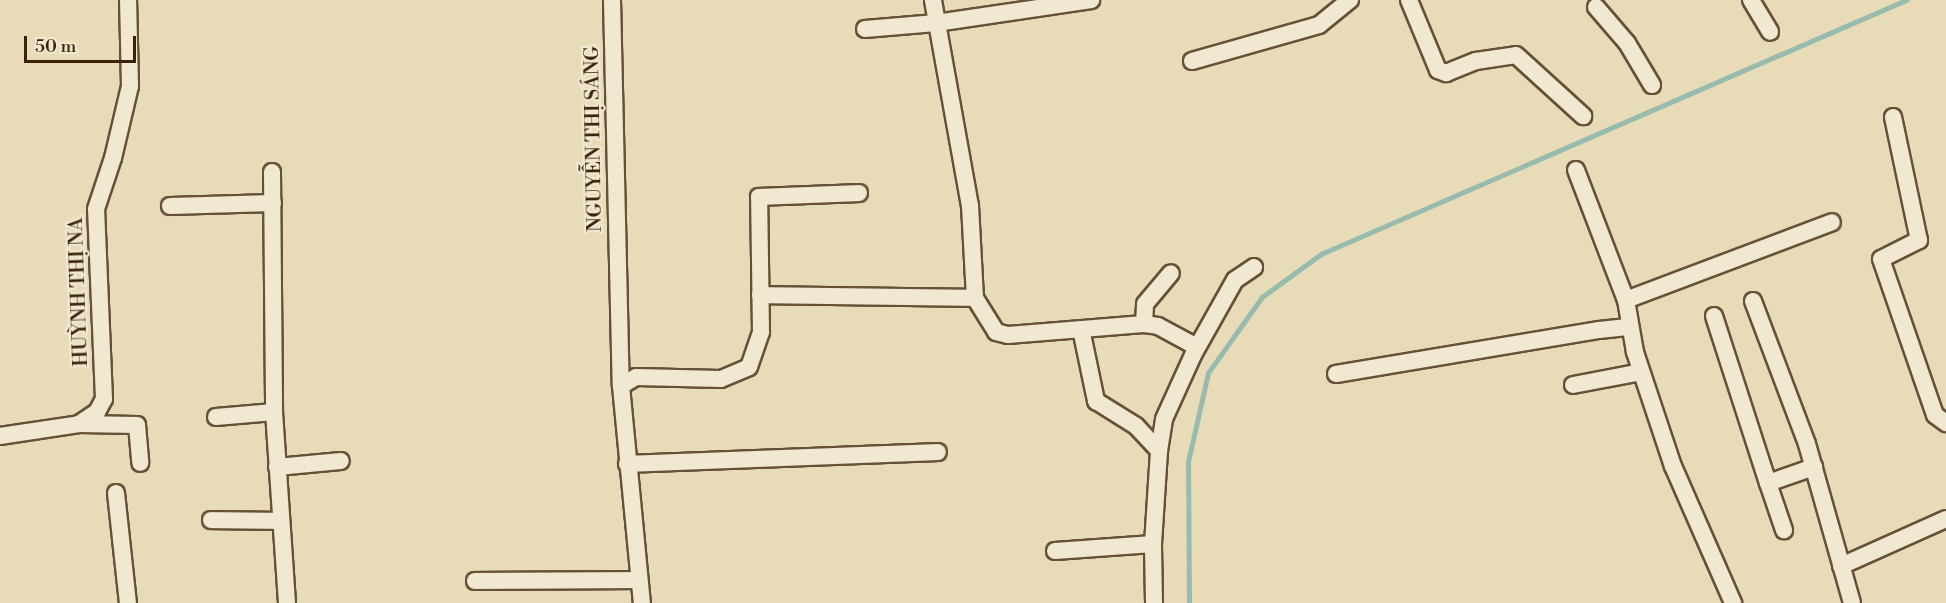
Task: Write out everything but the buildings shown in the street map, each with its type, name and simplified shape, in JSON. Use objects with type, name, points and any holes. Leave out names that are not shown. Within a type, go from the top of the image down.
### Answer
[{"type":"street","name":"HUỲNH THỊ NA","points":[[79,424],[97,412],[104,399],[96,209],[113,158],[130,86],[128,0]]},
{"type":"street","name":"NGUYỄN THỊ SÁNG","points":[[612,0],[621,386],[642,603]]},
{"type":"street","points":[[933,0],[970,206],[975,298],[996,332],[1008,335],[1144,324],[1158,326],[1197,347]]},
{"type":"street","points":[[865,29],[936,23],[1091,0]]},
{"type":"street","points":[[1192,61],[1319,25],[1350,0]]},
{"type":"street","points":[[1409,0],[1438,70],[1446,73],[1476,61],[1516,56],[1583,116]]},
{"type":"street","points":[[1752,0],[1770,32]]},
{"type":"street","points":[[1596,7],[1627,43],[1652,85]]},
{"type":"street","points":[[1893,117],[1919,240],[1881,259],[1935,415],[1946,423]]},
{"type":"street","points":[[1576,170],[1626,300],[1641,372],[1673,465],[1733,603]]},
{"type":"street","points":[[272,172],[274,412],[287,603]]},
{"type":"street","points":[[621,386],[636,377],[721,379],[749,367],[761,332],[759,197],[860,193]]},
{"type":"street","points":[[170,206],[273,203]]},
{"type":"street","points":[[1626,300],[1832,222]]},
{"type":"street","points":[[1154,603],[1153,544],[1159,451],[1164,419],[1197,347],[1235,280],[1254,267]]},
{"type":"street","points":[[1144,324],[1145,304],[1171,273]]},
{"type":"street","points":[[760,295],[975,298]]},
{"type":"street","points":[[1753,301],[1814,467],[1852,603]]},
{"type":"street","points":[[1714,316],[1784,530]]},
{"type":"street","points":[[1336,374],[1587,332],[1630,327]]},
{"type":"street","points":[[1081,329],[1096,401],[1136,426],[1159,451]]},
{"type":"street","points":[[1573,385],[1641,372]]},
{"type":"street","points":[[216,417],[274,412]]},
{"type":"street","points":[[0,436],[79,424],[137,425],[140,463]]},
{"type":"street","points":[[627,464],[938,452]]},
{"type":"street","points":[[277,466],[341,461]]},
{"type":"street","points":[[1768,483],[1814,467]]},
{"type":"street","points":[[116,493],[128,603]]},
{"type":"street","points":[[1841,566],[1946,519]]},
{"type":"street","points":[[211,520],[280,521]]},
{"type":"street","points":[[1055,551],[1153,544]]},
{"type":"street","points":[[475,581],[639,580]]},
{"type":"waterway","points":[[1189,603],[1188,462],[1208,373],[1262,297],[1321,254],[1906,0]]}]
